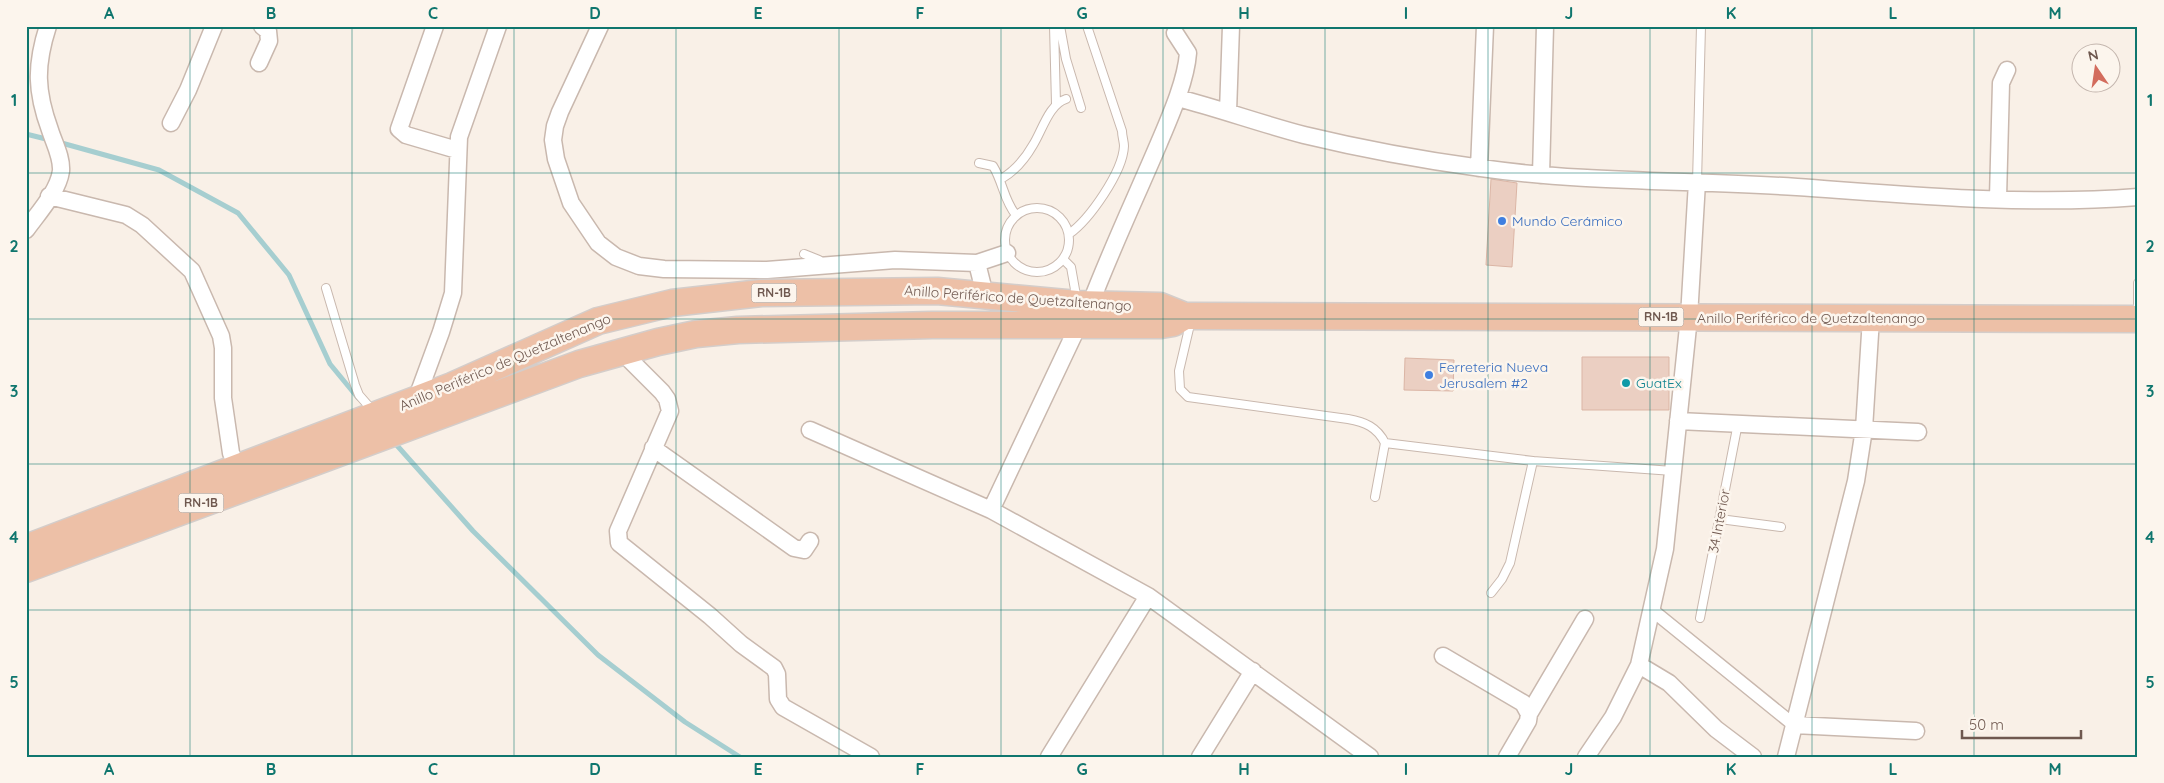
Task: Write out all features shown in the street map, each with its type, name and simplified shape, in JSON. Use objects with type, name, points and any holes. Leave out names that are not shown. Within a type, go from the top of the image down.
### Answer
[{"type":"highway","name":"Anillo Periférico de Quetzaltenango","points":[[26,568],[380,422],[416,400],[472,378],[598,321],[672,303],[761,293],[903,290],[985,295],[1082,312]]},
{"type":"highway","name":"Anillo Periférico de Quetzaltenango","points":[[26,548],[237,468],[380,422],[621,351],[696,334],[738,330],[932,326],[1160,306],[1189,316],[2138,319]]},
{"type":"street","points":[[26,230],[49,196],[59,176],[59,158],[41,107],[38,64],[48,26]]},
{"type":"street","points":[[172,122],[188,90],[214,26]]},
{"type":"street","points":[[259,63],[269,38],[268,30],[262,26]]},
{"type":"street","points":[[435,26],[399,129],[406,135],[457,150]]},
{"type":"street","points":[[416,400],[453,293],[457,150],[461,128],[498,26]]},
{"type":"street","points":[[600,26],[560,112],[553,140],[556,159],[571,203],[598,243],[616,257],[639,266],[664,269],[767,270],[895,260],[977,263],[1007,253]]},
{"type":"street","points":[[1228,112],[1231,26]]},
{"type":"street","points":[[1479,168],[1484,26]]},
{"type":"street","points":[[1541,175],[1545,26]]},
{"type":"street","points":[[991,510],[1142,184],[1178,98],[1188,53],[1175,33]]},
{"type":"street","points":[[1998,198],[2001,83],[2007,70]]},
{"type":"street","points":[[1178,98],[1307,135],[1479,168],[1541,175],[1998,198],[2138,197]]},
{"type":"street","points":[[1586,757],[1613,717],[1639,665],[1665,549],[1689,317],[1697,182]]},
{"type":"street","points":[[49,196],[126,215],[142,225],[192,271],[221,336],[223,348],[223,398],[231,454],[237,468]]},
{"type":"street","points":[[977,263],[985,295]]},
{"type":"street","points":[[1786,757],[1856,481],[1864,429],[1871,318]]},
{"type":"street","points":[[621,351],[662,392],[670,411],[618,531],[619,543],[710,616],[740,644],[774,668],[777,674],[778,699],[783,707],[870,757]]},
{"type":"street","points":[[1678,421],[1918,432]]},
{"type":"street","points":[[810,430],[991,510],[1148,596],[1253,671],[1365,755]]},
{"type":"street","points":[[653,448],[794,548],[804,550],[810,541]]},
{"type":"street","points":[[1049,757],[1148,596]]},
{"type":"street","points":[[1652,610],[1794,725],[1916,731]]},
{"type":"street","points":[[1507,757],[1528,721],[1529,714],[1585,619]]},
{"type":"street","points":[[1443,656],[1523,703],[1529,714]]},
{"type":"street","points":[[1639,665],[1669,683],[1716,729],[1754,757]]},
{"type":"street","points":[[1200,757],[1253,671]]},
{"type":"lane","points":[[1001,178],[1011,173],[1033,146],[1056,104],[1054,26]]},
{"type":"lane","points":[[1060,26],[1066,59],[1081,108]]},
{"type":"lane","points":[[1069,234],[1082,225],[1097,206],[1120,161],[1124,147],[1122,131],[1087,26]]},
{"type":"lane","points":[[1697,182],[1701,26]]},
{"type":"lane","points":[[1056,104],[1066,99]]},
{"type":"lane","points":[[979,163],[993,166],[1001,178],[1008,204],[1016,215]]},
{"type":"lane","points":[[1026,209],[1048,209],[1058,215],[1065,224],[1069,234],[1069,243],[1063,259],[1053,268],[1043,272],[1032,272],[1013,262],[1007,253],[1005,232],[1016,215],[1026,209]]},
{"type":"lane","points":[[804,254],[811,258],[836,264]]},
{"type":"lane","points":[[1063,259],[1071,267],[1082,312]]},
{"type":"lane","points":[[2138,284],[2138,319]]},
{"type":"lane","points":[[326,288],[355,386],[380,422]]},
{"type":"lane","points":[[1189,316],[1179,371],[1179,382],[1184,394],[1188,397],[1214,402],[1360,421],[1377,430],[1385,443],[1375,497]]},
{"type":"lane","name":"34 Interior","points":[[1700,618],[1738,423]]},
{"type":"lane","points":[[1385,443],[1533,461],[1674,471]]},
{"type":"lane","points":[[1491,593],[1502,579],[1510,563],[1533,461]]},
{"type":"lane","points":[[1720,519],[1780,527]]},
{"type":"building","name":"Mundo Cerámico","points":[[1491,179],[1517,183],[1512,267],[1486,265]]},
{"type":"building","name":"GuatEx","points":[[1582,357],[1669,357],[1669,410],[1582,410]]},
{"type":"building","name":"Ferreteria Nueva Jerusalem #2","points":[[1405,358],[1454,360],[1453,391],[1404,390]]},
{"type":"waterway","points":[[26,134],[50,140]]},
{"type":"waterway","points":[[58,142],[159,170],[238,213],[289,275],[330,364],[358,398]]},
{"type":"waterway","points":[[393,441],[473,531],[598,655],[685,722],[740,757]]},
{"type":"place","name":"Mundo Cerámico","points":[[1502,221]]},
{"type":"place","name":"Ferreteria Nueva Jerusalem #2","points":[[1429,375]]},
{"type":"place","name":"GuatEx","points":[[1626,383]]}]
